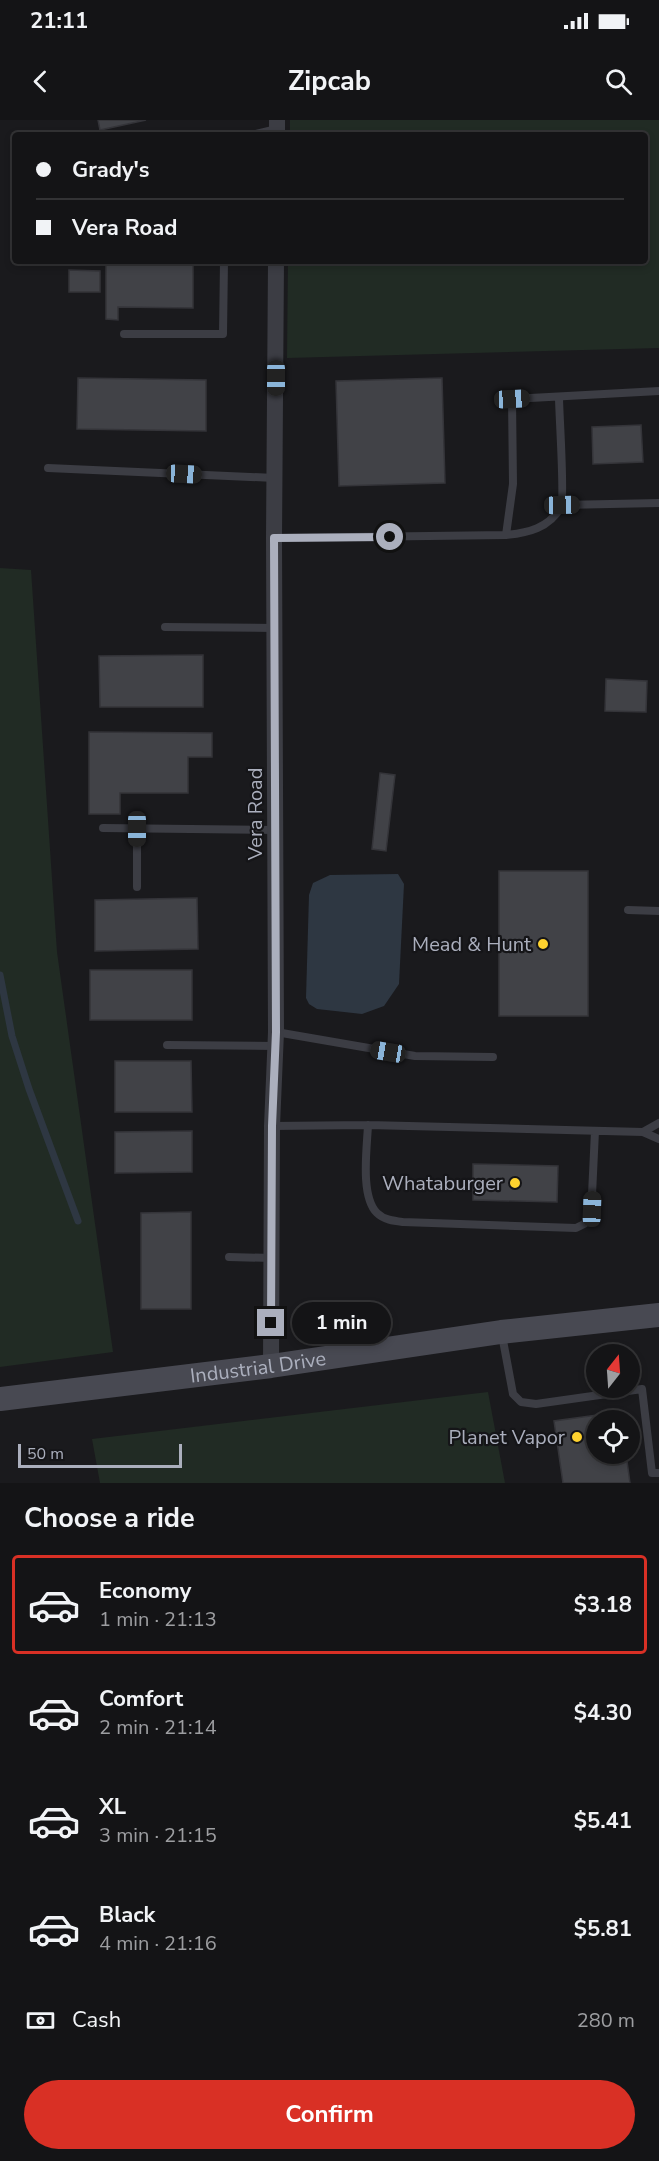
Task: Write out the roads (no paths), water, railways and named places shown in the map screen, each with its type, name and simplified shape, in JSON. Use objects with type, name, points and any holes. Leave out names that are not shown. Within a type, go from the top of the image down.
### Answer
[{"type":"street","name":"Vera Road","points":[[270,1366],[272,1126],[276,1039],[274,538],[276,264]]},
{"type":"street","name":"Industrial Drive","points":[[0,1399],[270,1366],[501,1332],[659,1315]]},
{"type":"lane","points":[[262,132],[277,128]]},
{"type":"lane","points":[[124,334],[223,334],[225,264]]},
{"type":"lane","points":[[506,535],[513,484],[512,399],[659,391]]},
{"type":"lane","points":[[274,538],[506,535],[523,533],[542,526],[562,505],[558,397]]},
{"type":"lane","points":[[48,468],[275,478]]},
{"type":"lane","points":[[562,505],[659,503]]},
{"type":"lane","points":[[165,627],[275,628]]},
{"type":"lane","points":[[103,828],[276,830]]},
{"type":"lane","points":[[137,829],[137,887]]},
{"type":"lane","points":[[628,910],[659,911]]},
{"type":"lane","points":[[167,1045],[276,1039],[415,1056],[493,1058]]},
{"type":"lane","points":[[643,1132],[659,1124]]},
{"type":"lane","points":[[272,1126],[368,1125],[643,1132],[659,1139]]},
{"type":"lane","points":[[368,1125],[366,1190],[376,1212],[387,1220],[576,1228],[584,1224],[591,1216],[595,1131]]},
{"type":"lane","points":[[229,1257],[272,1258]]},
{"type":"lane","points":[[501,1332],[513,1394],[521,1402],[536,1404],[642,1389],[652,1473],[659,1473]]},
{"type":"water","points":[[398,874],[404,884],[399,984],[384,1006],[362,1014],[317,1009],[309,1004],[306,998],[309,895],[313,883],[330,875]]},
{"type":"waterway","points":[[0,975],[12,1036],[78,1221]]},
{"type":"place","name":"Mead & Hunt","points":[[543,944]]},
{"type":"place","name":"Whataburger","points":[[515,1183]]},
{"type":"place","name":"Planet Vapor","points":[[577,1437]]}]
